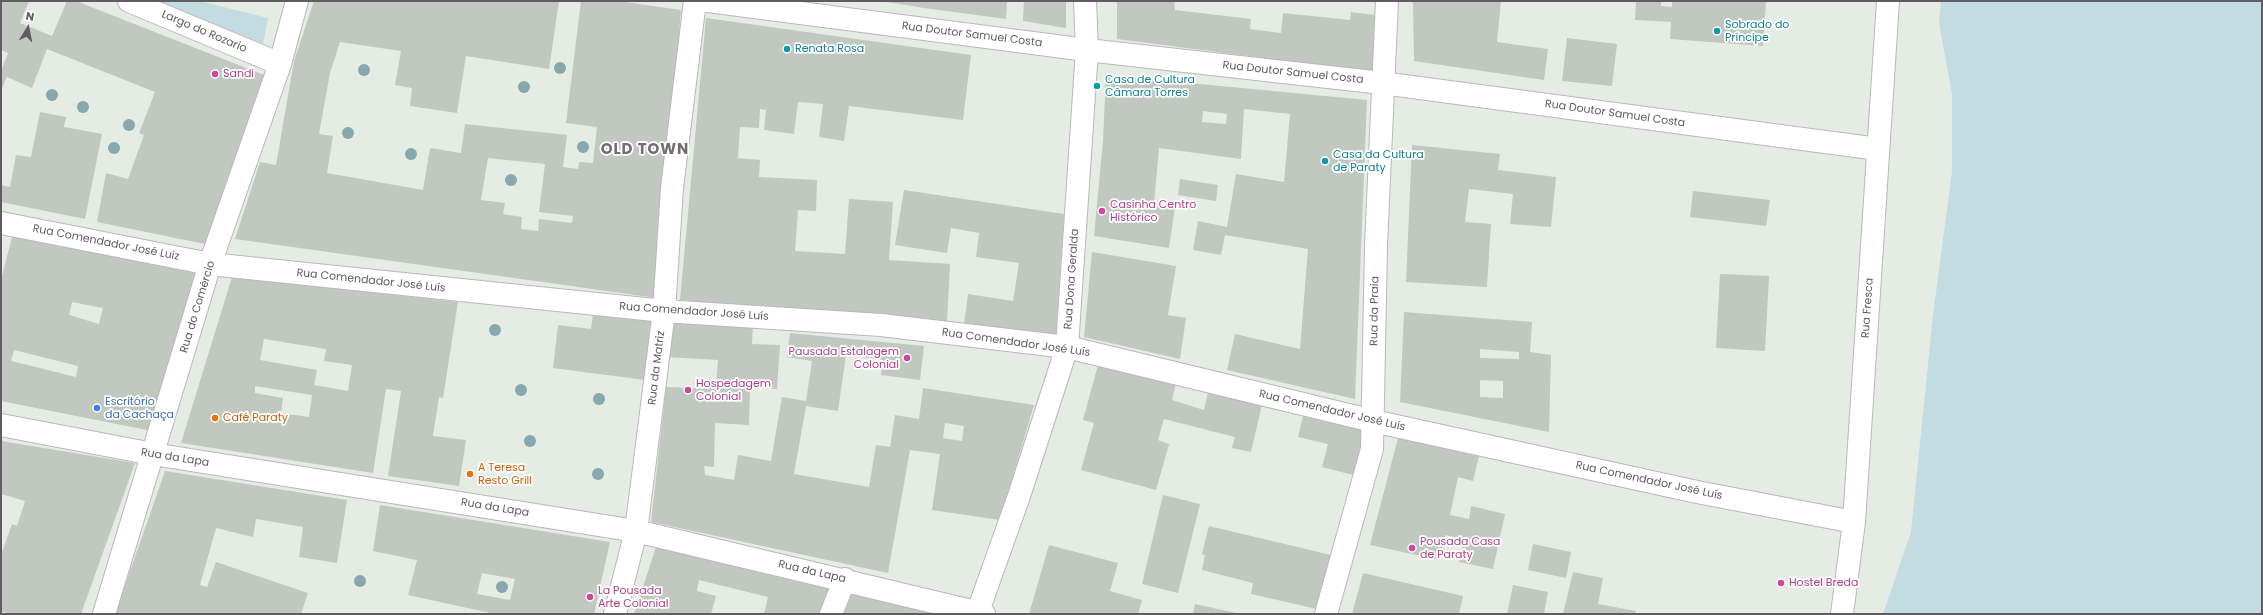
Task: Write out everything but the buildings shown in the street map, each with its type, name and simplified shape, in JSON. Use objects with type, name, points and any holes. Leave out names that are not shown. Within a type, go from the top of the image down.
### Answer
[{"type":"street","name":"Largo do Rozario","points":[[129,1],[280,64]]},
{"type":"street","name":"Rua do Comércio","points":[[104,614],[210,264],[280,64],[297,1]]},
{"type":"street","name":"Rua da Matriz","points":[[615,614],[636,531],[664,311],[672,188],[695,1]]},
{"type":"street","name":"Rua Doutor Samuel Costa","points":[[708,1],[1087,50],[1382,83],[1878,149]]},
{"type":"street","name":"Rua Dona Geralda","points":[[979,613],[1019,496],[1067,347],[1087,50],[1085,1]]},
{"type":"street","name":"Rua da Praia","points":[[1326,614],[1372,449],[1376,245],[1382,83],[1387,1]]},
{"type":"street","name":"Rua Fresca","points":[[1842,614],[1854,522],[1888,1]]},
{"type":"street","name":"Rua Comendador José Luiz","points":[[1,222],[210,264]]},
{"type":"street","name":"Rua Comendador José Luís","points":[[210,264],[664,311],[881,325],[1067,347],[1373,421],[1697,492],[1854,522]]},
{"type":"street","name":"Rua da Lapa","points":[[1,425],[153,454],[636,531],[845,579],[979,613]]},
{"type":"street","points":[[832,614],[845,579]]},
{"type":"shaded area","points":[[156,1],[199,1],[268,18],[263,44]]},
{"type":"shaded area","points":[[1941,1],[2262,1],[2262,614],[1883,614],[1911,532],[1933,315],[1952,172],[1952,94],[1939,23]]},
{"type":"place","name":"Sobrado do Príncipe","points":[[1717,31]]},
{"type":"place","name":"Renata Rosa","points":[[787,49]]},
{"type":"place","name":"Sandi","points":[[215,74]]},
{"type":"place","name":"Casa de Cultura Câmara Torres","points":[[1097,86]]},
{"type":"place","name":"Casa da Cultura de Paraty","points":[[1325,161]]},
{"type":"place","name":"Casinha Centro Histórico","points":[[1102,211]]},
{"type":"place","name":"Pausada Estalagem Colonial","points":[[907,358]]},
{"type":"place","name":"Hospedagem Colonial","points":[[688,390]]},
{"type":"place","name":"Escritório da Cachaça","points":[[97,408]]},
{"type":"place","name":"Café Paraty","points":[[215,418]]},
{"type":"place","name":"A Teresa Resto Grill","points":[[470,474]]},
{"type":"place","name":"Pousada Casa de Paraty","points":[[1412,548]]},
{"type":"place","name":"Hostel Breda","points":[[1781,583]]},
{"type":"place","name":"La Pousada Arte Colonial","points":[[590,597]]},
{"type":"district","name":"OLD TOWN","points":[[645,150]]}]
